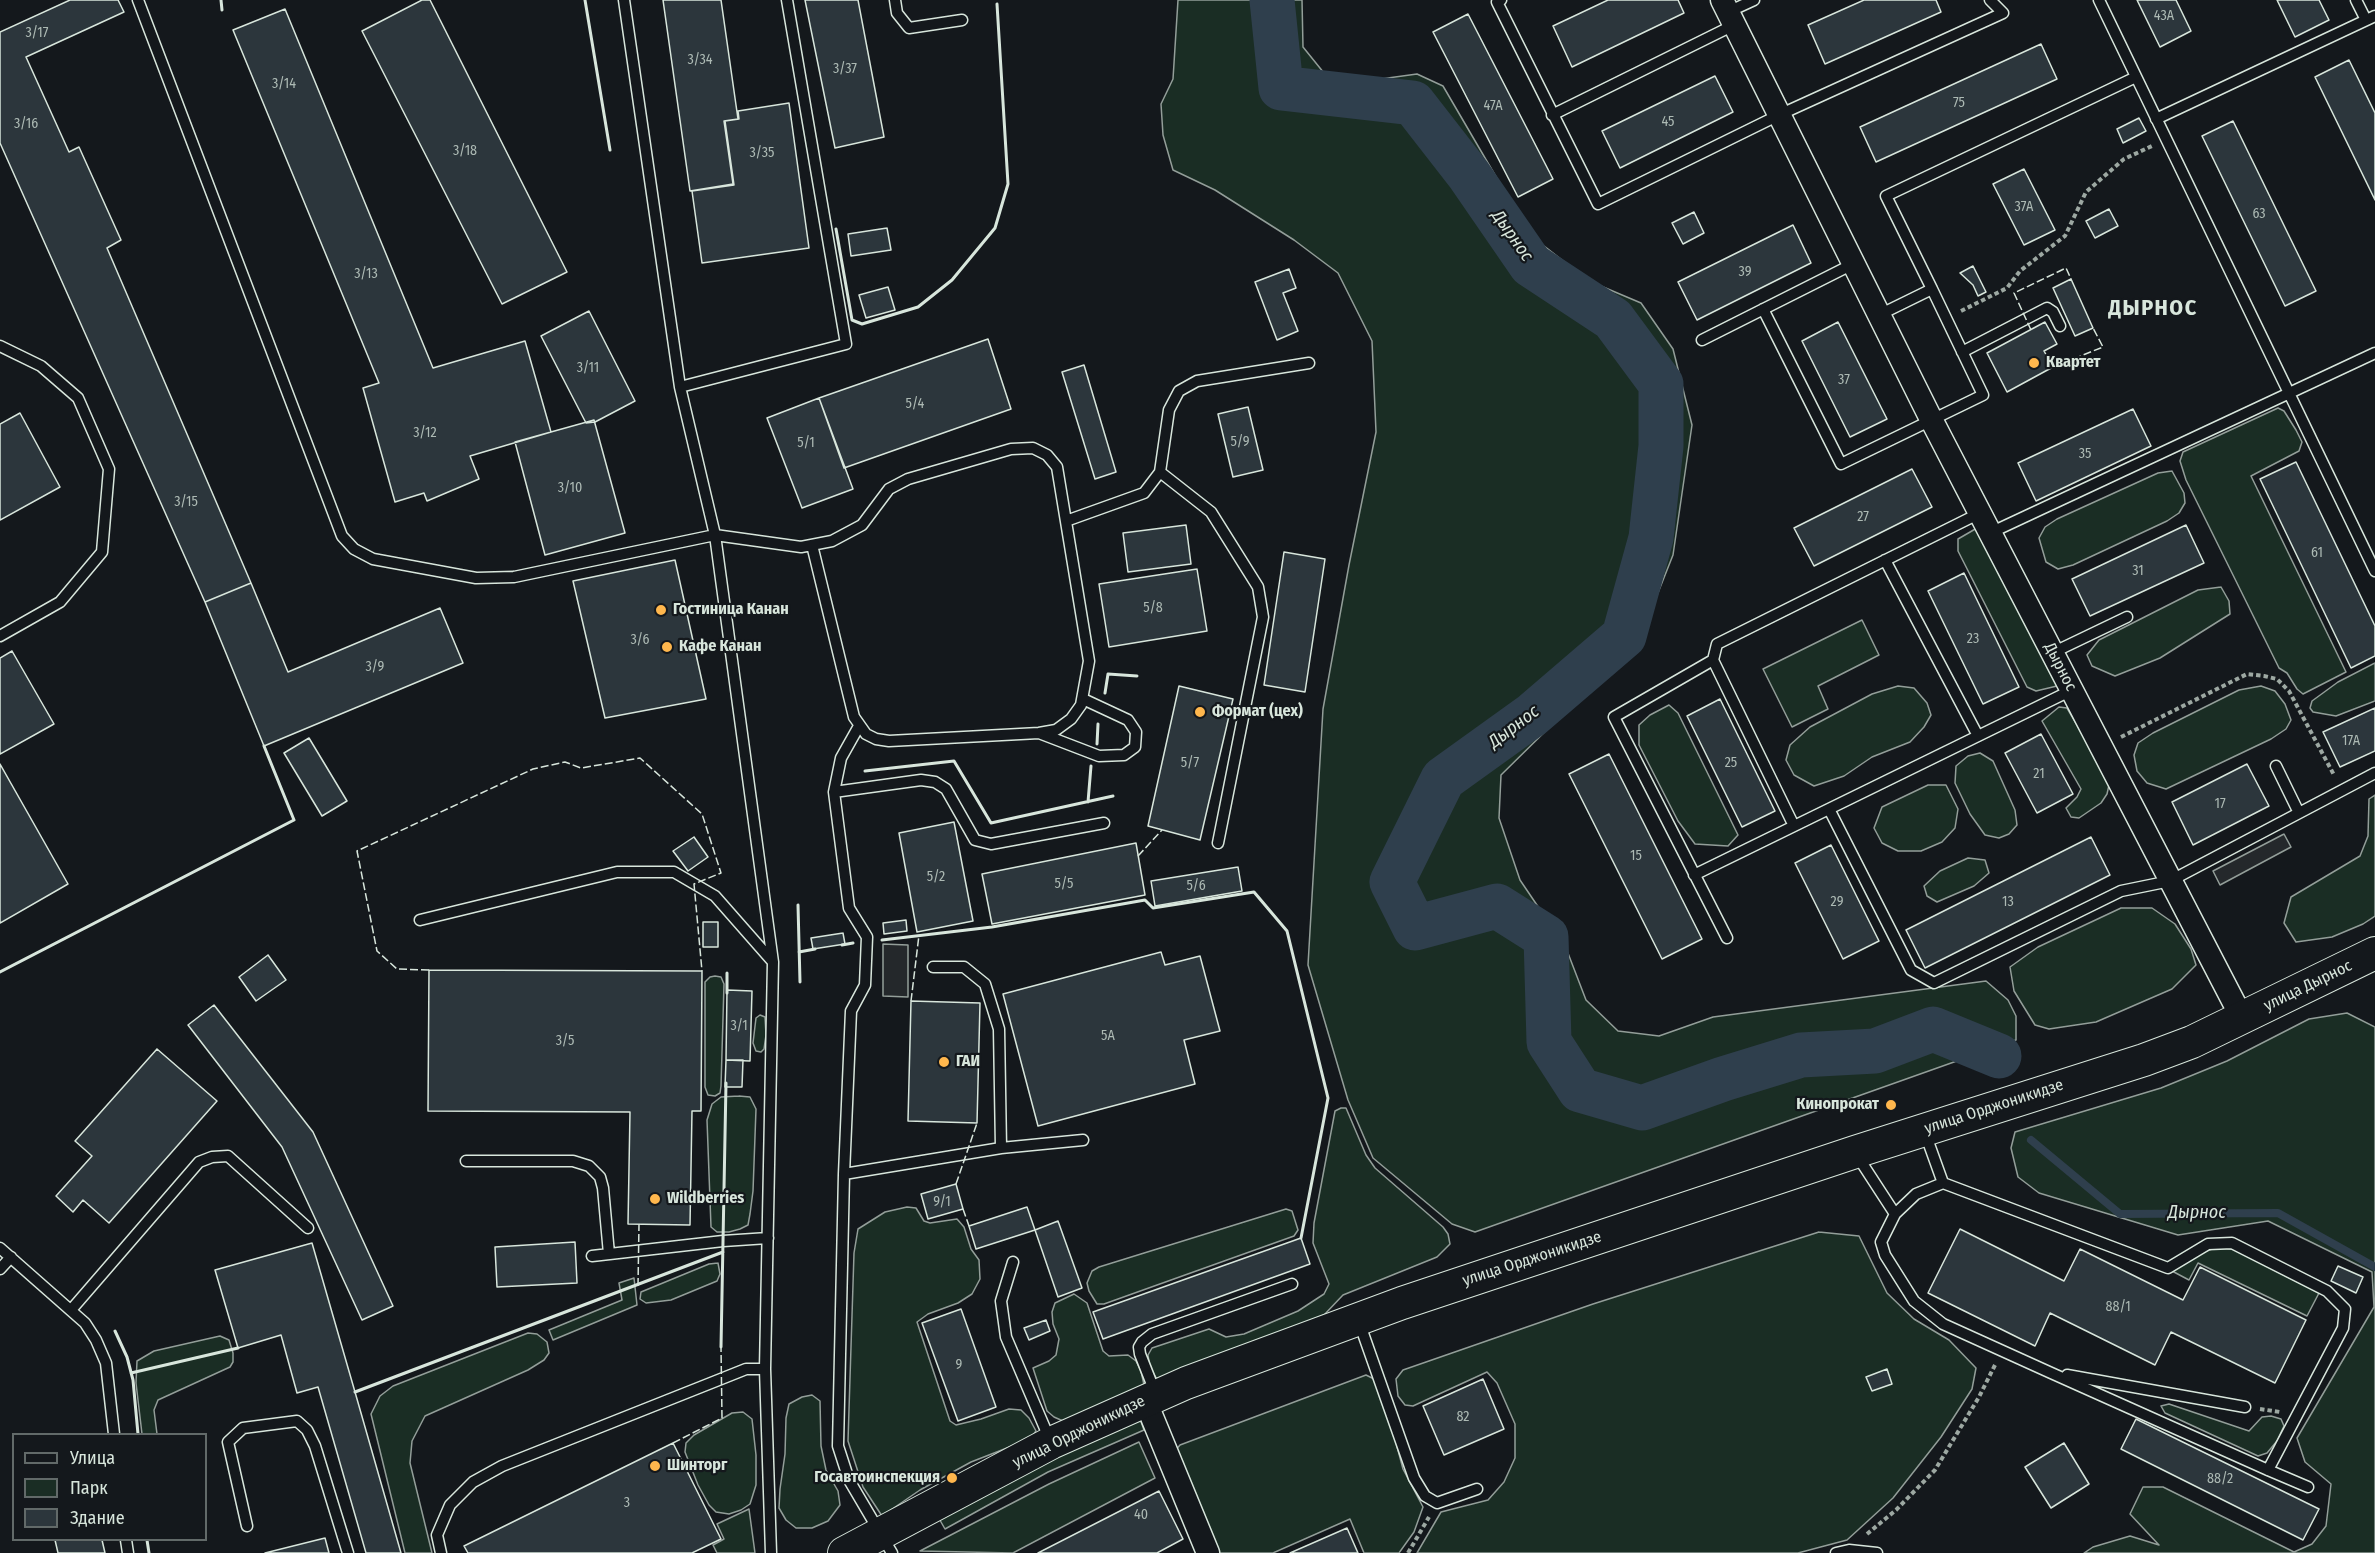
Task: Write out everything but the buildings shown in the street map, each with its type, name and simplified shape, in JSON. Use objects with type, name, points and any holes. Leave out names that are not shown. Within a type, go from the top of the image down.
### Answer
[{"type":"main road","name":"улица Дырнос","points":[[2242,1018],[2375,953]]},
{"type":"main road","name":"улица Орджоникидзе","points":[[844,1553],[886,1543],[1051,1443],[1151,1398],[1358,1319],[1924,1129],[2144,1060],[2192,1042],[2242,1018]]},
{"type":"street","name":"Дырнос","points":[[1728,12],[1931,419],[2242,1018]]},
{"type":"street","points":[[1151,1398],[1209,1553]]},
{"type":"lane","points":[[138,0],[342,536],[354,549],[373,559],[476,578],[514,577],[715,536],[801,547],[812,545],[832,542],[862,525],[889,489],[908,479],[1011,449],[1033,448],[1047,455],[1057,467],[1089,661],[1081,705],[1071,719],[1056,730],[1039,733],[889,741],[876,739],[866,734],[854,717],[812,545]]},
{"type":"lane","points":[[624,0],[680,387],[715,536],[773,962],[765,1369],[771,1553]]},
{"type":"lane","points":[[680,387],[846,344],[787,0]]},
{"type":"lane","points":[[895,0],[897,13],[909,28],[962,20]]},
{"type":"lane","points":[[1552,115],[1728,12],[1754,0]]},
{"type":"lane","points":[[1497,1],[1598,204],[1779,115],[2003,13],[1990,0]]},
{"type":"lane","points":[[2099,0],[2375,571]]},
{"type":"lane","points":[[2156,119],[2371,18],[2356,0]]},
{"type":"lane","points":[[1763,309],[1840,464],[1983,395],[1886,196],[2136,77]]},
{"type":"lane","points":[[1702,340],[1854,264]]},
{"type":"lane","points":[[1879,315],[1932,289]]},
{"type":"lane","points":[[1962,352],[2047,308],[2053,312],[2060,326]]},
{"type":"lane","points":[[0,346],[41,366],[78,398],[109,469],[102,552],[60,602],[0,636]]},
{"type":"lane","points":[[1794,826],[1713,660],[1716,644],[1885,561],[1985,523],[2289,393],[2375,353]]},
{"type":"lane","points":[[1066,521],[1144,493],[1160,472],[1169,410],[1179,391],[1197,381],[1309,363]]},
{"type":"lane","points":[[1160,472],[1211,512],[1258,587],[1263,617],[1218,843]]},
{"type":"lane","points":[[1885,561],[1978,736]]},
{"type":"lane","points":[[2052,653],[2127,617]]},
{"type":"lane","points":[[1713,660],[1614,717],[1727,938]]},
{"type":"lane","points":[[1694,875],[2072,690]]},
{"type":"lane","points":[[1039,733],[1099,756],[1124,755],[1134,747],[1136,732],[1128,720],[1083,699]]},
{"type":"lane","points":[[859,726],[841,758],[834,792],[849,908],[867,938],[865,986],[851,1011],[844,1174],[838,1446],[849,1480],[886,1543]]},
{"type":"lane","points":[[2276,766],[2299,813]]},
{"type":"lane","points":[[1829,809],[1911,970],[1934,983],[2121,891],[2170,881],[2375,773]]},
{"type":"lane","points":[[834,792],[921,780],[935,782],[946,789],[975,840],[991,844],[1104,823]]},
{"type":"lane","points":[[420,920],[617,872],[674,872],[715,896],[773,962]]},
{"type":"lane","points":[[933,967],[964,967],[985,984],[999,1029],[1001,1148]]},
{"type":"lane","points":[[1924,1129],[1944,1183]]},
{"type":"lane","points":[[844,1174],[1001,1148],[1083,1140]]},
{"type":"lane","points":[[1855,1152],[1895,1214]]},
{"type":"lane","points":[[70,1310],[199,1162],[212,1157],[228,1156],[308,1228]]},
{"type":"lane","points":[[466,1161],[573,1161],[589,1166],[600,1177],[603,1188],[609,1254]]},
{"type":"lane","points":[[2268,1470],[2343,1328],[2345,1309],[2327,1291],[2232,1243],[2208,1244],[2168,1268],[1944,1183],[1916,1194],[1895,1214],[1881,1242],[1885,1255],[1914,1300],[1943,1324],[2268,1470],[2308,1487]]},
{"type":"lane","points":[[592,1256],[768,1238]]},
{"type":"lane","points":[[0,1248],[85,1323],[106,1363],[114,1433]]},
{"type":"lane","points":[[0,1269],[11,1257]]},
{"type":"lane","points":[[1013,1262],[1001,1300],[1006,1337],[1051,1443]]},
{"type":"lane","points":[[1151,1398],[1139,1347],[1142,1342],[1152,1334],[1292,1284]]},
{"type":"lane","points":[[1358,1319],[1414,1478],[1425,1496],[1437,1503],[1478,1489]]},
{"type":"lane","points":[[441,1553],[437,1534],[450,1505],[473,1482],[502,1466],[746,1369],[765,1369]]},
{"type":"lane","points":[[2049,1372],[2245,1407]]},
{"type":"lane","points":[[247,1526],[228,1442],[243,1428],[297,1421],[307,1430],[315,1446],[348,1553]]},
{"type":"lane","points":[[1836,1553],[1849,1550],[1877,1553]]},
{"type":"path","points":[[1946,319],[2007,288],[2020,271],[2065,236],[2086,192],[2124,159],[2166,139]]},
{"type":"path","points":[[2101,747],[2247,674],[2264,675],[2277,679],[2289,691],[2333,774],[2342,782],[2353,785]]},
{"type":"path","points":[[1849,1550],[1896,1510],[1935,1470],[1979,1397],[2002,1351]]},
{"type":"path","points":[[2245,1407],[2297,1415]]},
{"type":"path","points":[[1408,1553],[1437,1503]]},
{"type":"green space","points":[[1178,0],[1302,0],[1303,47],[1324,73],[1366,81],[1417,74],[1443,86],[1530,235],[1589,281],[1641,303],[1673,349],[1692,425],[1673,555],[1640,638],[1501,775],[1499,818],[1520,880],[1566,948],[1586,1000],[1618,1031],[1659,1036],[1713,1017],[1986,981],[2008,1000],[2016,1016],[2016,1040],[1475,1232],[1452,1224],[1373,1158],[1348,1100],[1308,965],[1323,709],[1376,432],[1372,341],[1338,273],[1294,240],[1215,190],[1173,170],[1163,135],[1161,104],[1173,79]]},
{"type":"green space","points":[[2278,408],[2284,411],[2302,442],[2299,451],[2251,476],[2346,672],[2303,694],[2287,673],[2279,668],[2186,480],[2180,461],[2183,452]]},
{"type":"green space","points":[[2172,471],[2184,493],[2185,503],[2179,513],[2167,521],[2073,565],[2058,569],[2046,562],[2039,538],[2045,527],[2057,519],[2158,473]]},
{"type":"green space","points":[[1977,528],[2057,686],[2036,691],[2027,687],[1958,551],[1958,539]]},
{"type":"green space","points":[[2221,587],[2229,601],[2230,614],[2160,658],[2115,676],[2092,666],[2087,655],[2099,640],[2198,590]]},
{"type":"green space","points":[[1862,620],[1879,655],[1818,686],[1828,709],[1792,727],[1763,669]]},
{"type":"green space","points":[[2375,663],[2375,701],[2336,716],[2313,712],[2310,708],[2312,701],[2338,682]]},
{"type":"green space","points":[[1898,686],[1914,688],[1927,703],[1931,715],[1924,727],[1910,742],[1872,757],[1844,776],[1814,786],[1794,775],[1786,760],[1790,745],[1810,727],[1872,694]]},
{"type":"green space","points":[[2261,686],[2275,691],[2285,704],[2291,720],[2286,729],[2271,739],[2166,789],[2147,783],[2137,771],[2134,755],[2138,743],[2153,733],[2239,690]]},
{"type":"green space","points":[[1669,705],[1678,713],[1738,835],[1728,846],[1695,844],[1678,821],[1639,745],[1639,725],[1650,715]]},
{"type":"green space","points":[[2059,707],[2067,708],[2106,774],[2109,785],[2107,794],[2101,803],[2079,818],[2071,817],[2066,808],[2077,797],[2081,789],[2042,721]]},
{"type":"green space","points":[[1980,753],[1993,761],[2015,810],[2017,825],[2009,834],[1999,838],[1985,835],[1970,814],[1955,783],[1956,766],[1968,756]]},
{"type":"green space","points":[[1928,785],[1946,785],[1958,809],[1955,828],[1942,842],[1921,851],[1898,851],[1882,843],[1874,828],[1882,807]]},
{"type":"green space","points":[[2375,795],[2375,916],[2363,924],[2332,937],[2296,942],[2284,923],[2291,897],[2360,856],[2368,836],[2369,799]]},
{"type":"green space","points":[[1968,858],[1985,860],[1989,873],[1974,886],[1937,902],[1927,896],[1924,886],[1940,871]]},
{"type":"green space","points":[[2121,908],[2152,908],[2175,924],[2191,949],[2196,965],[2172,989],[2096,1022],[2049,1029],[2035,1025],[2014,991],[2010,967],[2038,947]]},
{"type":"green space","points":[[715,976],[721,977],[724,984],[721,1086],[720,1093],[715,1096],[708,1095],[705,1087],[705,982]]},
{"type":"green space","points":[[2347,1013],[2375,1027],[2375,1553],[2084,1553],[2093,1547],[2130,1536],[2159,1545],[2130,1514],[2143,1487],[2163,1487],[2294,1552],[2312,1544],[2326,1526],[2331,1484],[2305,1462],[2297,1438],[2374,1307],[2372,1272],[2268,1221],[2178,1235],[2039,1193],[2018,1177],[2011,1148],[2015,1132],[2161,1088],[2227,1061],[2309,1019]]},
{"type":"green space","points":[[760,1015],[765,1017],[766,1035],[764,1049],[761,1052],[756,1051],[753,1043],[756,1018]]},
{"type":"green space","points":[[721,1097],[750,1097],[756,1109],[750,1214],[748,1225],[729,1232],[717,1232],[711,1227],[707,1120],[712,1104]]},
{"type":"green space","points":[[1346,1108],[1366,1155],[1375,1168],[1443,1227],[1448,1234],[1450,1244],[1437,1257],[1343,1295],[1324,1315],[1158,1381],[1150,1368],[1148,1355],[1152,1348],[1209,1329],[1226,1337],[1244,1334],[1298,1311],[1324,1294],[1329,1284],[1313,1243],[1314,1223],[1335,1111]]},
{"type":"green space","points":[[907,1207],[916,1208],[924,1221],[930,1223],[957,1219],[964,1227],[971,1249],[979,1260],[980,1279],[972,1294],[958,1303],[928,1314],[917,1322],[950,1421],[956,1425],[1009,1409],[1021,1410],[1029,1418],[1036,1431],[1030,1439],[971,1462],[920,1490],[882,1516],[863,1487],[848,1441],[854,1253],[858,1229],[885,1212]]},
{"type":"green space","points":[[1286,1209],[1292,1211],[1298,1230],[1294,1236],[1104,1304],[1097,1304],[1089,1291],[1087,1283],[1092,1271],[1099,1267]]},
{"type":"green space","points":[[1819,1232],[1859,1236],[1887,1293],[1914,1319],[1949,1340],[1976,1368],[1972,1389],[1941,1437],[1893,1498],[1847,1540],[1798,1553],[1417,1553],[1441,1512],[1488,1500],[1504,1482],[1515,1458],[1515,1424],[1497,1383],[1487,1372],[1413,1406],[1405,1405],[1398,1396],[1396,1379],[1403,1370],[1593,1304]]},
{"type":"green space","points":[[2215,1248],[2233,1249],[2319,1293],[2307,1316],[2198,1263],[2189,1280],[2172,1271],[2201,1253]]},
{"type":"green space","points":[[718,1263],[720,1274],[717,1281],[671,1300],[646,1303],[640,1299],[641,1292],[709,1264]]},
{"type":"green space","points":[[634,1278],[637,1305],[553,1340],[549,1330],[622,1300],[619,1283]]},
{"type":"green space","points":[[1074,1294],[1087,1303],[1103,1351],[1109,1356],[1128,1355],[1136,1361],[1144,1385],[1063,1421],[1047,1411],[1033,1368],[1056,1355],[1059,1339],[1053,1324],[1052,1312],[1055,1303]]},
{"type":"green space","points":[[528,1333],[537,1334],[547,1342],[549,1353],[544,1360],[528,1370],[425,1416],[412,1441],[410,1463],[432,1553],[405,1553],[371,1414],[380,1396],[393,1386]]},
{"type":"green space","points":[[220,1336],[229,1340],[233,1362],[230,1367],[158,1400],[154,1410],[157,1433],[142,1433],[136,1383],[137,1361],[154,1351]]},
{"type":"green space","points":[[1366,1375],[1374,1379],[1403,1469],[1423,1507],[1414,1532],[1399,1553],[1364,1553],[1350,1519],[1273,1553],[1215,1553],[1174,1452],[1180,1445]]},
{"type":"green space","points":[[812,1395],[820,1401],[821,1446],[826,1470],[838,1491],[840,1505],[828,1521],[812,1528],[796,1528],[786,1520],[779,1508],[786,1418],[789,1404]]},
{"type":"green space","points":[[2169,1404],[2249,1431],[2262,1417],[2271,1416],[2281,1419],[2284,1426],[2277,1441],[2267,1453],[2258,1456],[2165,1413],[2161,1406]]},
{"type":"green space","points":[[743,1412],[752,1419],[756,1455],[756,1485],[750,1504],[729,1514],[716,1512],[709,1505],[698,1485],[685,1452],[686,1443],[694,1435],[732,1413]]},
{"type":"green space","points":[[1139,1416],[1144,1430],[1048,1472],[945,1529],[937,1515]]},
{"type":"green space","points":[[1139,1442],[1155,1478],[1013,1553],[920,1551],[1049,1484]]},
{"type":"green space","points":[[749,1509],[755,1553],[717,1553],[713,1545],[724,1539],[717,1524]]},
{"type":"shaded area","points":[[2284,834],[2291,847],[2220,885],[2213,871]]},
{"type":"shaded area","points":[[883,944],[908,945],[908,997],[883,996]]},
{"type":"waterway","name":"Дырнос","points":[[1272,0],[1281,88],[1413,103],[1469,175],[1531,265],[1613,319],[1661,384],[1661,446],[1651,538],[1624,636],[1532,715],[1443,779],[1392,882],[1415,928],[1497,906],[1546,937],[1549,1042],[1580,1090],[1642,1108],[1723,1079],[1801,1055],[1875,1051],[1933,1029],[1999,1056]]},
{"type":"waterway","name":"Дырнос","points":[[2031,1140],[2120,1214],[2278,1213],[2375,1267]]},
{"type":"fence","points":[[2031,330],[2014,293],[2066,268],[2071,279]]},
{"type":"fence","points":[[2053,367],[2103,347],[2093,328]]},
{"type":"fence","points":[[429,970],[397,969],[377,951],[357,851],[533,769],[565,762],[581,768],[640,758],[702,814],[721,873],[694,884],[702,971]]},
{"type":"fence","points":[[1138,856],[1162,830]]},
{"type":"fence","points":[[911,1001],[919,935]]},
{"type":"fence","points":[[956,1184],[977,1123]]},
{"type":"fence","points":[[963,1209],[969,1226]]},
{"type":"fence","points":[[638,1286],[639,1224]]},
{"type":"fence","points":[[673,1443],[722,1418],[721,1347]]},
{"type":"wall","points":[[221,0],[222,10]]},
{"type":"wall","points":[[585,0],[610,150]]},
{"type":"wall","points":[[836,229],[852,320],[862,324],[918,307],[952,280],[995,228],[1008,184],[997,4]]},
{"type":"wall","points":[[1105,693],[1108,674],[1137,676]]},
{"type":"wall","points":[[1097,744],[1098,724]]},
{"type":"wall","points":[[0,972],[294,820],[264,746]]},
{"type":"wall","points":[[865,771],[954,761],[991,823],[1113,796]]},
{"type":"wall","points":[[1088,802],[1091,766]]},
{"type":"wall","points":[[882,940],[992,927],[1145,900],[1153,908],[1254,892],[1287,931],[1328,1098],[1301,1238]]},
{"type":"wall","points":[[798,905],[800,982]]},
{"type":"wall","points":[[842,945],[853,943]]},
{"type":"wall","points":[[799,952],[815,949]]},
{"type":"wall","points":[[727,973],[727,993]]},
{"type":"wall","points":[[721,1347],[726,1083]]},
{"type":"wall","points":[[355,1392],[723,1252]]},
{"type":"wall","points":[[115,1331],[127,1357],[133,1380],[138,1433]]},
{"type":"wall","points":[[131,1373],[238,1348]]},
{"type":"wall","points":[[147,1541],[149,1553]]},
{"type":"place","name":"Квартет","points":[[2034,363]]},
{"type":"place","name":"Гостиница Канан","points":[[661,610]]},
{"type":"place","name":"Кафе Канан","points":[[667,647]]},
{"type":"place","name":"Формат (цех)","points":[[1200,712]]},
{"type":"place","name":"ГАИ","points":[[944,1062]]},
{"type":"place","name":"Кинопрокат","points":[[1891,1105]]},
{"type":"place","name":"Wildberries","points":[[655,1199]]},
{"type":"place","name":"Шинторг","points":[[655,1466]]},
{"type":"place","name":"Госавтоинспекция","points":[[952,1478]]},
{"type":"district","name":"ДЫРНОС","points":[[2153,309]]}]
